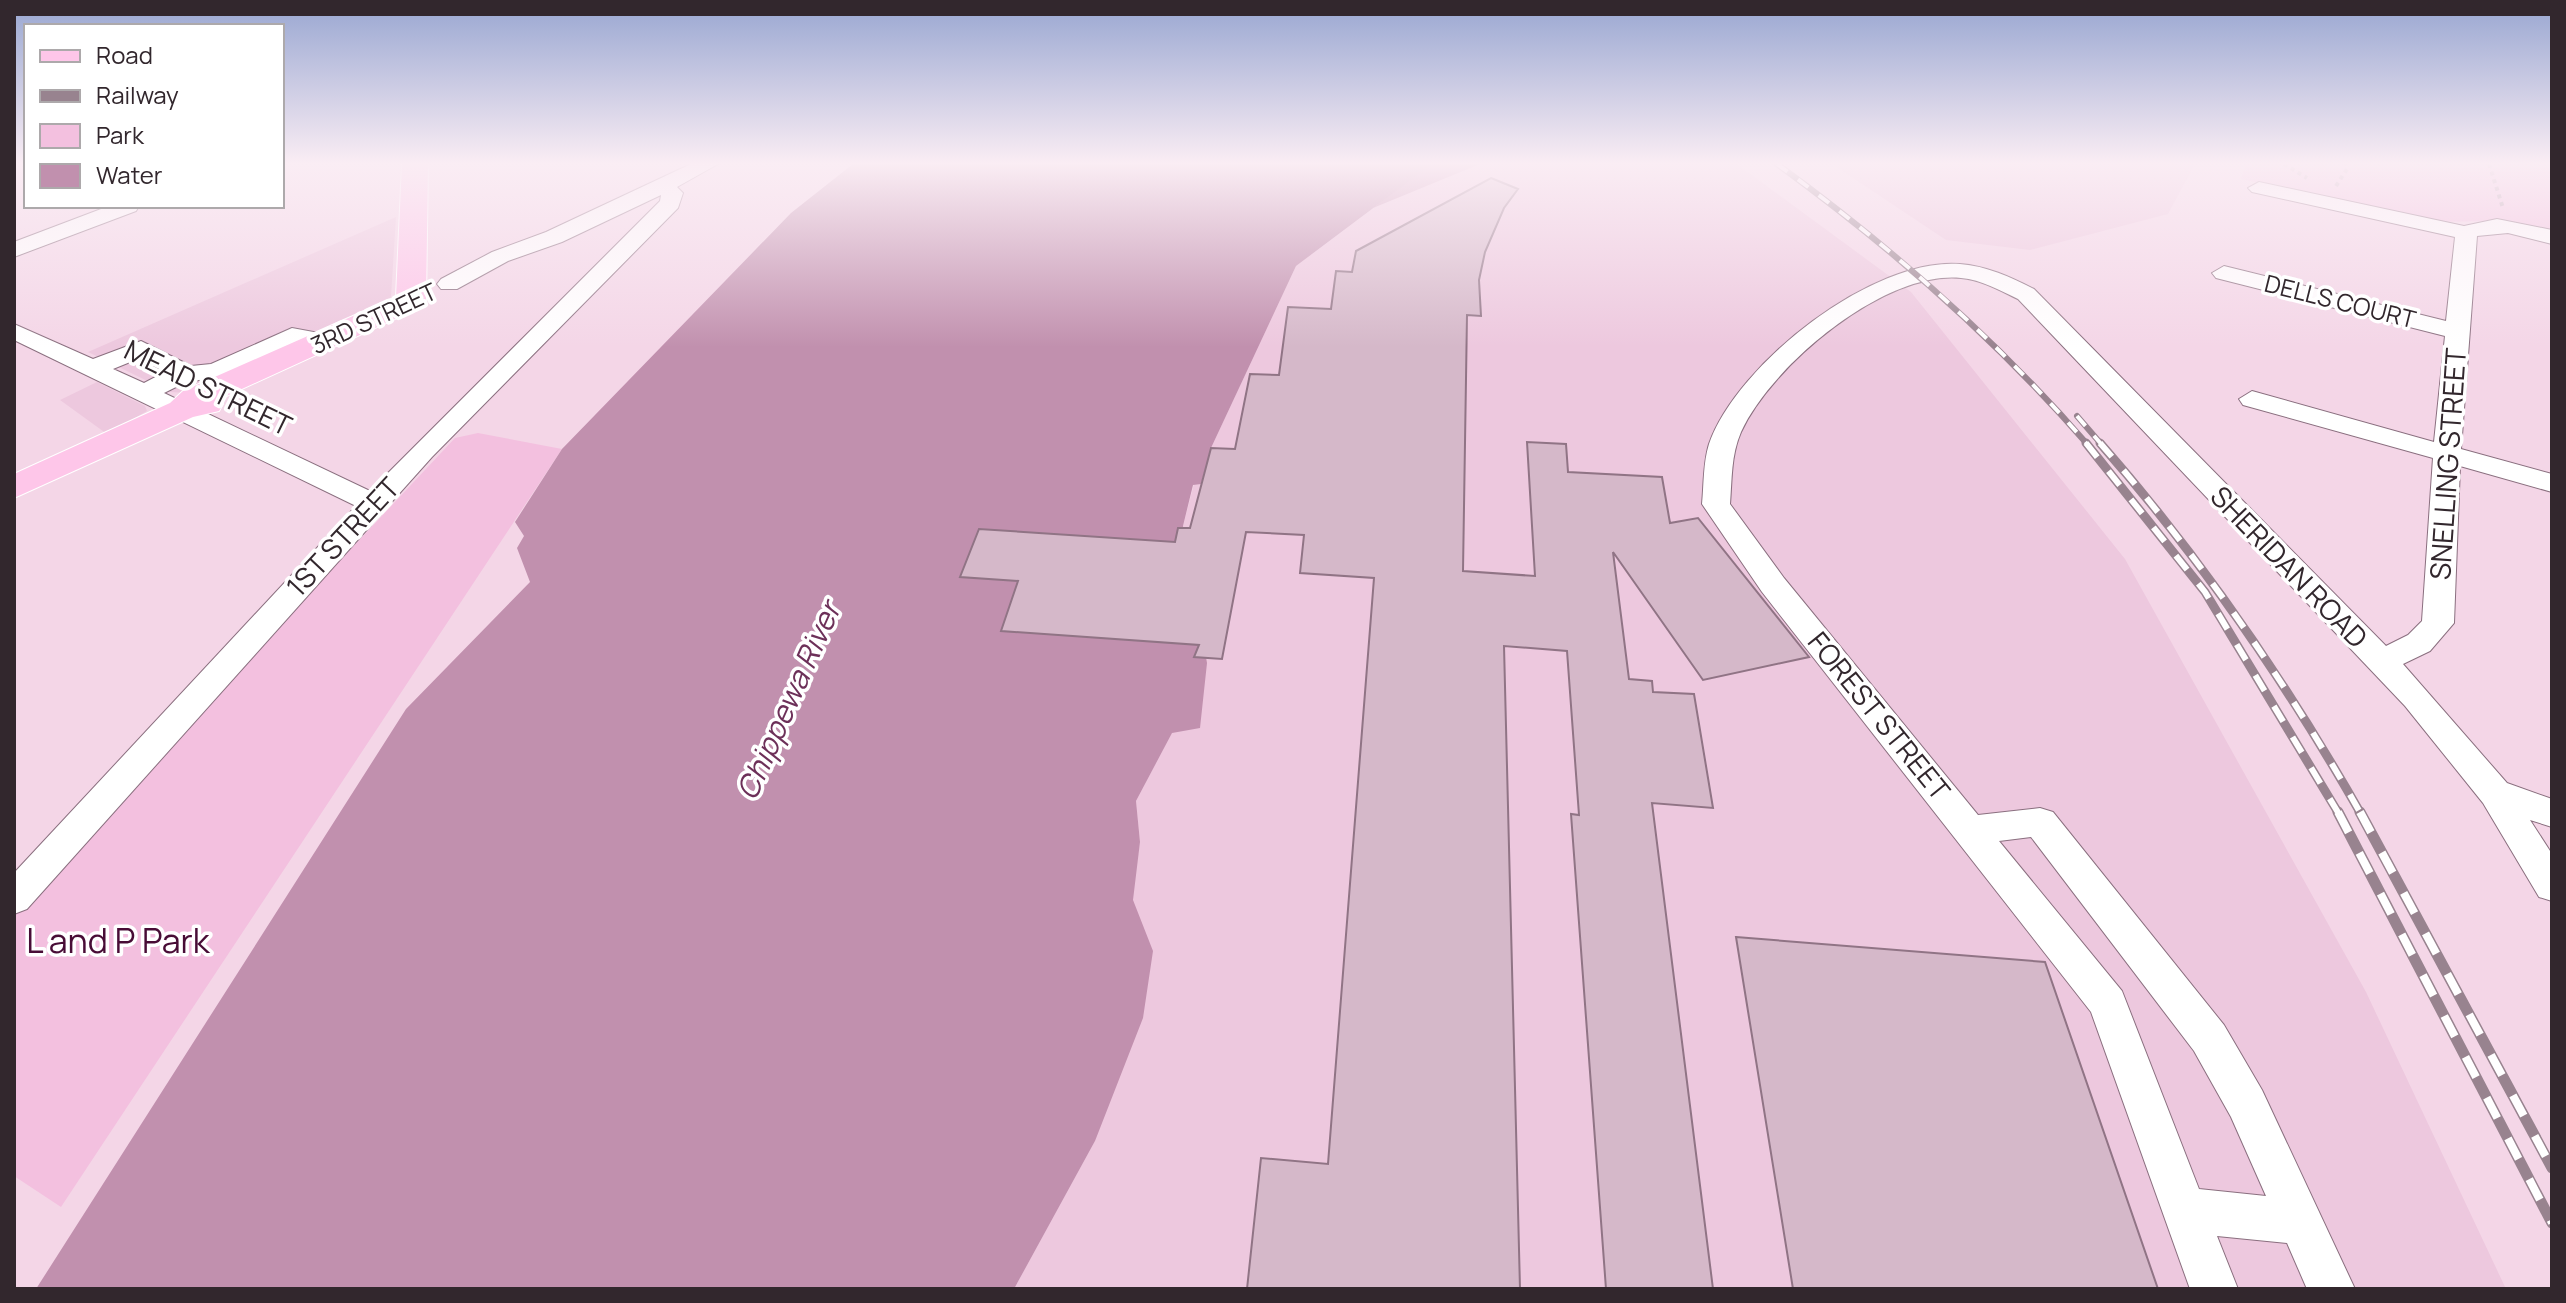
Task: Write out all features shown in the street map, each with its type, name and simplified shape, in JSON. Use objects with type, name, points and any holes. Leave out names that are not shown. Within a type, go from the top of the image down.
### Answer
[{"type":"main road","points":[[411,301],[413,225]]},
{"type":"main road","name":"3RD STREET","points":[[14,487],[182,410],[207,404],[286,366],[312,347],[411,301]]},
{"type":"street","points":[[14,250],[79,225]]},
{"type":"street","name":"3RD STREET","points":[[411,301],[449,284],[477,277],[540,248],[554,237],[580,225]]},
{"type":"street","name":"1ST STREET","points":[[14,898],[373,503],[648,225]]},
{"type":"street","points":[[2428,225],[2466,233],[2480,225],[2497,225],[2552,237]]},
{"type":"street","name":"SNELLING STREET","points":[[2379,660],[2414,649],[2427,640],[2438,623],[2447,453],[2466,233]]},
{"type":"street","name":"FOREST STREET","points":[[1995,278],[1955,271],[1902,278],[1865,293],[1814,329],[1751,395],[1722,443],[1716,504],[1773,585],[2108,1003],[2214,1289]]},
{"type":"street","name":"DELLS COURT","points":[[2224,273],[2456,331]]},
{"type":"street","name":"SHERIDAN ROAD","points":[[1995,278],[2026,294],[2435,719],[2495,793],[2552,886]]},
{"type":"street","name":"MEAD STREET","points":[[14,331],[373,503]]},
{"type":"street","points":[[144,393],[186,374],[217,371],[299,333],[312,347]]},
{"type":"street","points":[[93,368],[141,348],[186,374]]},
{"type":"street","points":[[2252,399],[2552,483]]},
{"type":"street","points":[[2495,793],[2552,813]]},
{"type":"street","points":[[1970,830],[2040,822],[2209,1038],[2247,1104],[2331,1289]]},
{"type":"street","points":[[2185,1210],[2300,1222]]},
{"type":"shaded area","points":[[378,225],[396,225],[391,297],[385,305],[188,393],[170,392],[88,352]]},
{"type":"shaded area","points":[[1351,225],[1820,225],[1911,292],[2125,559],[2366,992],[2506,1289],[1014,1289],[1095,1141],[1140,842],[1136,801],[1172,732],[1188,555],[1187,535],[1183,526],[1194,484],[1201,484],[1211,448],[1296,266]]},
{"type":"shaded area","points":[[1923,225],[2127,225],[2030,250],[1946,240]]},
{"type":"shaded area","points":[[97,382],[145,406],[147,411],[107,434],[60,400]]},
{"type":"green space","points":[[2509,225],[2552,225],[2552,234]]},
{"type":"green space","name":"L and P Park","points":[[478,433],[562,449],[61,1207],[14,1176],[14,908],[455,438]]},
{"type":"water","name":"Chippewa River","points":[[780,225],[1351,225],[1296,266],[1211,448],[1201,484],[1193,485],[1183,526],[1207,663],[1200,728],[1172,733],[1136,801],[1140,842],[1133,900],[1153,951],[1143,1018],[1095,1141],[1014,1289],[36,1289],[406,709],[530,582],[517,548],[524,536],[515,522],[562,449]]},
{"type":"building","points":[[1404,225],[1497,225],[1485,252],[1479,280],[1481,316],[1467,315],[1463,571],[1535,576],[1527,442],[1566,444],[1568,472],[1662,477],[1670,523],[1698,518],[1809,657],[1703,680],[1613,552],[1629,679],[1652,681],[1653,692],[1694,694],[1713,808],[1652,803],[1713,1289],[1606,1289],[1571,814],[1579,815],[1567,651],[1504,646],[1520,1289],[1247,1289],[1261,1158],[1328,1164],[1374,578],[1300,573],[1304,535],[1246,532],[1222,659],[1194,657],[1199,645],[1001,631],[1018,581],[960,577],[979,529],[1175,542],[1178,528],[1190,528],[1211,448],[1235,449],[1250,374],[1279,375],[1288,307],[1331,309],[1336,271],[1352,272],[1356,251]]},
{"type":"building","points":[[1736,937],[2045,962],[2158,1289],[1793,1289]]},
{"type":"railway","points":[[1857,225],[1979,331],[2088,445]]},
{"type":"railway","points":[[2077,416],[2102,445]]},
{"type":"railway","points":[[2086,443],[2205,592],[2339,814]]},
{"type":"railway","points":[[2100,443],[2172,530],[2240,622],[2303,716],[2361,814]]},
{"type":"railway","points":[[2338,812],[2552,1223]]},
{"type":"railway","points":[[2360,812],[2552,1168]]}]
